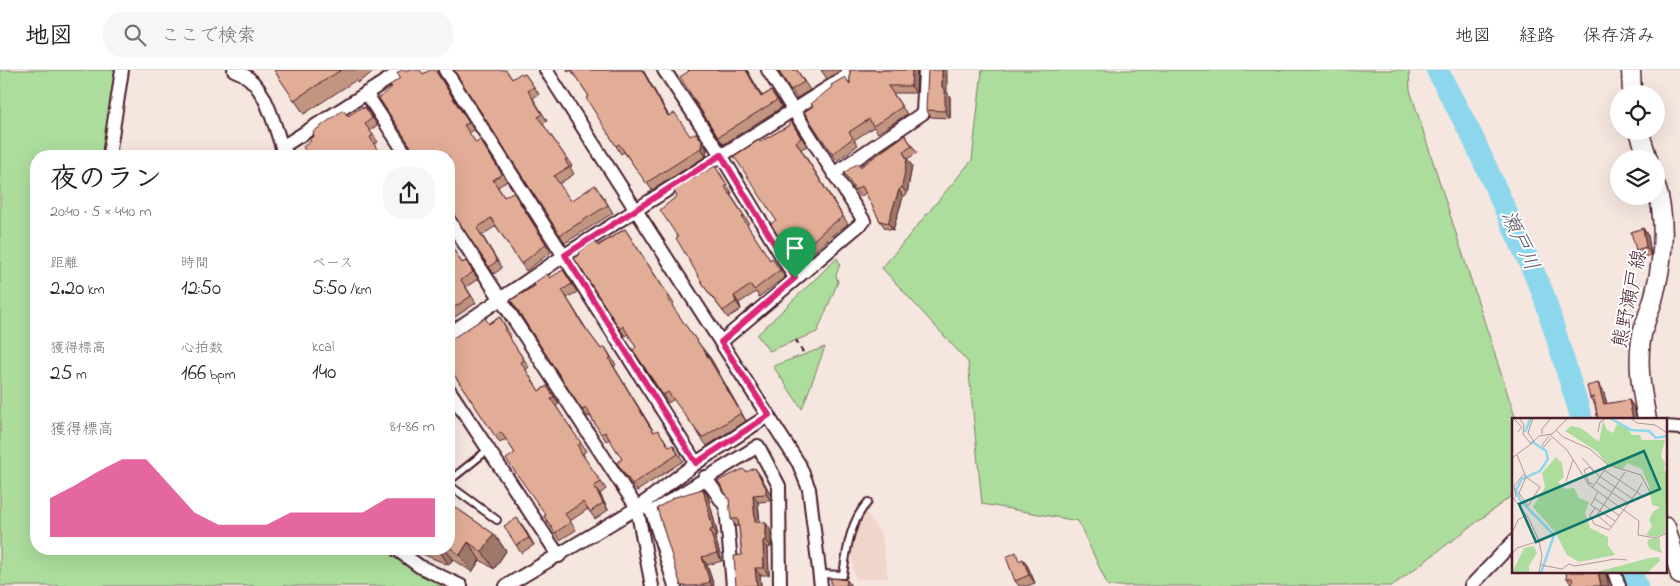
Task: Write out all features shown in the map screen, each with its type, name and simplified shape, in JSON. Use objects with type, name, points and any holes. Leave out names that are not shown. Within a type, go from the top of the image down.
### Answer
[{"type":"main road","points":[[1631,70],[1632,85]]},
{"type":"main road","name":"熊野瀬戸線","points":[[1647,418],[1638,367],[1641,338],[1654,297],[1664,246],[1659,205]]},
{"type":"main road","points":[[1668,534],[1680,575]]},
{"type":"street","points":[[110,150],[122,70]]},
{"type":"street","points":[[234,70],[241,72],[261,90],[280,150]]},
{"type":"street","points":[[285,150],[366,93],[403,70]]},
{"type":"street","points":[[445,70],[565,255],[696,463]]},
{"type":"street","points":[[546,70],[638,210],[799,464],[809,489],[821,580]]},
{"type":"street","points":[[664,70],[721,155],[795,278]]},
{"type":"street","points":[[721,342],[864,221],[768,70]]},
{"type":"street","points":[[455,330],[565,255],[848,75],[848,70]]},
{"type":"street","points":[[835,173],[923,113],[924,70]]},
{"type":"street","points":[[366,93],[403,150]]},
{"type":"street","points":[[455,229],[643,508],[674,586]]},
{"type":"street","points":[[455,399],[559,556]]},
{"type":"street","points":[[643,508],[696,463],[769,415]]},
{"type":"street","points":[[506,586],[643,508],[705,478],[758,446],[779,486],[780,586]]},
{"type":"street","points":[[705,478],[726,507],[733,586]]},
{"type":"street","points":[[643,508],[652,586]]},
{"type":"street","points":[[1471,586],[1512,543]]},
{"type":"street","points":[[404,555],[419,566],[461,586]]},
{"type":"street","points":[[1615,574],[1619,586]]},
{"type":"lane","points":[[455,478],[489,449]]},
{"type":"lane","points":[[455,488],[497,520]]},
{"type":"lane","points":[[821,580],[843,575],[847,547],[857,513],[868,502]]},
{"type":"path","points":[[796,340],[804,354]]},
{"type":"shaded area","points":[[860,503],[882,536],[888,578],[857,579],[854,575],[848,523]]},
{"type":"green space","points":[[0,70],[125,70],[110,150],[30,150],[30,555],[402,555],[403,558],[446,586],[0,586]]},
{"type":"green space","points":[[982,70],[1409,70],[1410,90],[1515,418],[1512,418],[1512,496],[1392,586],[1108,586],[1078,521],[982,504],[968,362],[882,268],[972,160]]},
{"type":"green space","points":[[837,258],[840,264],[836,275],[838,282],[817,332],[769,351],[757,335]]},
{"type":"green space","points":[[825,347],[802,409],[773,366]]},
{"type":"building","points":[[274,70],[341,70],[294,100]]},
{"type":"building","points":[[402,70],[420,70],[423,74],[430,70],[435,70],[469,123],[464,125],[476,143],[480,140],[502,174],[493,180],[504,197],[513,192],[546,244],[521,264],[491,218],[477,228],[497,261],[489,267],[455,216],[455,150],[413,150],[379,98],[392,87],[390,85],[400,78],[397,73]]},
{"type":"building","points":[[454,70],[506,70],[512,79],[521,73],[525,74],[534,87],[528,91],[542,114],[538,117],[567,159],[565,160],[569,167],[554,176],[571,201],[595,185],[608,205],[560,235]]},
{"type":"building","points":[[571,70],[642,70],[668,116],[675,113],[690,136],[696,133],[702,141],[701,148],[646,183],[619,144],[616,146],[586,98],[589,96]]},
{"type":"building","points":[[688,70],[746,70],[761,97],[771,91],[777,100],[718,137],[680,77]]},
{"type":"building","points":[[778,70],[797,70],[804,82],[791,90]]},
{"type":"building","points":[[850,70],[912,70],[911,86],[888,86],[902,107],[873,126],[869,119],[849,132],[853,138],[832,154],[804,112],[813,106],[811,104],[832,87],[831,85],[845,77],[850,84]]},
{"type":"building","points":[[928,70],[942,70],[942,87],[945,90],[945,111],[926,110]]},
{"type":"building","points":[[365,107],[372,118],[365,124],[373,135],[370,137],[378,150],[305,150],[303,147],[311,141],[309,139],[314,136],[313,132],[343,110],[348,116]]},
{"type":"building","points":[[791,121],[801,138],[796,142],[843,217],[829,226],[795,257],[790,256],[771,224],[776,220],[734,156],[759,140],[760,142],[788,126]]},
{"type":"building","points":[[905,135],[912,146],[903,152],[907,159],[902,187],[899,190],[888,223],[880,221],[862,186],[855,190],[844,173],[858,163],[860,167]]},
{"type":"building","points":[[715,166],[727,185],[725,187],[744,216],[742,217],[770,260],[772,258],[780,270],[754,290],[751,285],[734,296],[736,302],[723,311],[706,289],[676,238],[678,237],[660,210],[677,196],[671,187],[691,174],[693,179]]},
{"type":"building","points":[[1643,228],[1646,247],[1636,250],[1631,232]]},
{"type":"building","points":[[625,229],[669,297],[667,298],[705,352],[741,413],[702,438],[668,392],[663,395],[633,350],[636,347],[623,326],[620,329],[574,258],[580,254],[579,252],[595,241],[598,246]]},
{"type":"building","points":[[455,252],[462,263],[466,261],[473,272],[461,280],[471,296],[455,307]]},
{"type":"building","points":[[563,270],[572,284],[562,290],[583,325],[601,349],[605,347],[611,358],[609,359],[650,427],[654,432],[658,430],[669,447],[673,445],[678,454],[632,484],[617,463],[622,459],[605,432],[601,434],[586,408],[582,410],[511,300],[535,286],[534,283],[547,274],[550,278]]},
{"type":"building","points":[[500,317],[506,328],[504,329],[524,360],[521,362],[539,391],[547,386],[554,397],[551,399],[581,443],[578,445],[580,451],[601,482],[594,486],[603,503],[590,512],[583,502],[565,514],[571,522],[555,533],[544,516],[546,515],[506,459],[515,453],[501,432],[495,436],[455,376],[455,337],[485,318],[489,324]]},
{"type":"building","points":[[1598,383],[1604,404],[1629,400],[1633,418],[1598,418],[1594,397],[1590,398],[1587,386]]},
{"type":"building","points":[[755,468],[766,488],[766,494],[753,495],[755,522],[766,523],[766,540],[763,541],[764,568],[755,568],[757,586],[736,586],[734,556],[742,555],[738,519],[731,519],[729,499],[718,481],[743,469],[746,472]]},
{"type":"building","points":[[703,489],[713,529],[710,530],[717,553],[702,557],[710,582],[698,586],[681,586],[657,508],[675,497]]},
{"type":"building","points":[[455,507],[494,534],[482,552],[468,542],[460,555],[455,551]]},
{"type":"building","points":[[517,518],[529,538],[516,545],[504,526]]},
{"type":"building","points":[[1016,552],[1019,561],[1023,559],[1029,575],[1015,581],[1006,557]]},
{"type":"building","points":[[1566,574],[1598,574],[1601,586],[1573,586],[1572,578],[1567,578]]},
{"type":"building","points":[[831,578],[847,580],[846,586],[831,586]]},
{"type":"waterway","name":"瀬戸川","points":[[1437,70],[1472,136],[1543,293],[1581,418]]},
{"type":"waterway","name":"瀬戸川","points":[[1632,574],[1637,586]]},
{"type":"route","points":[[721,155],[795,278],[721,342],[769,415],[696,463],[565,255],[638,210],[721,155]]}]
